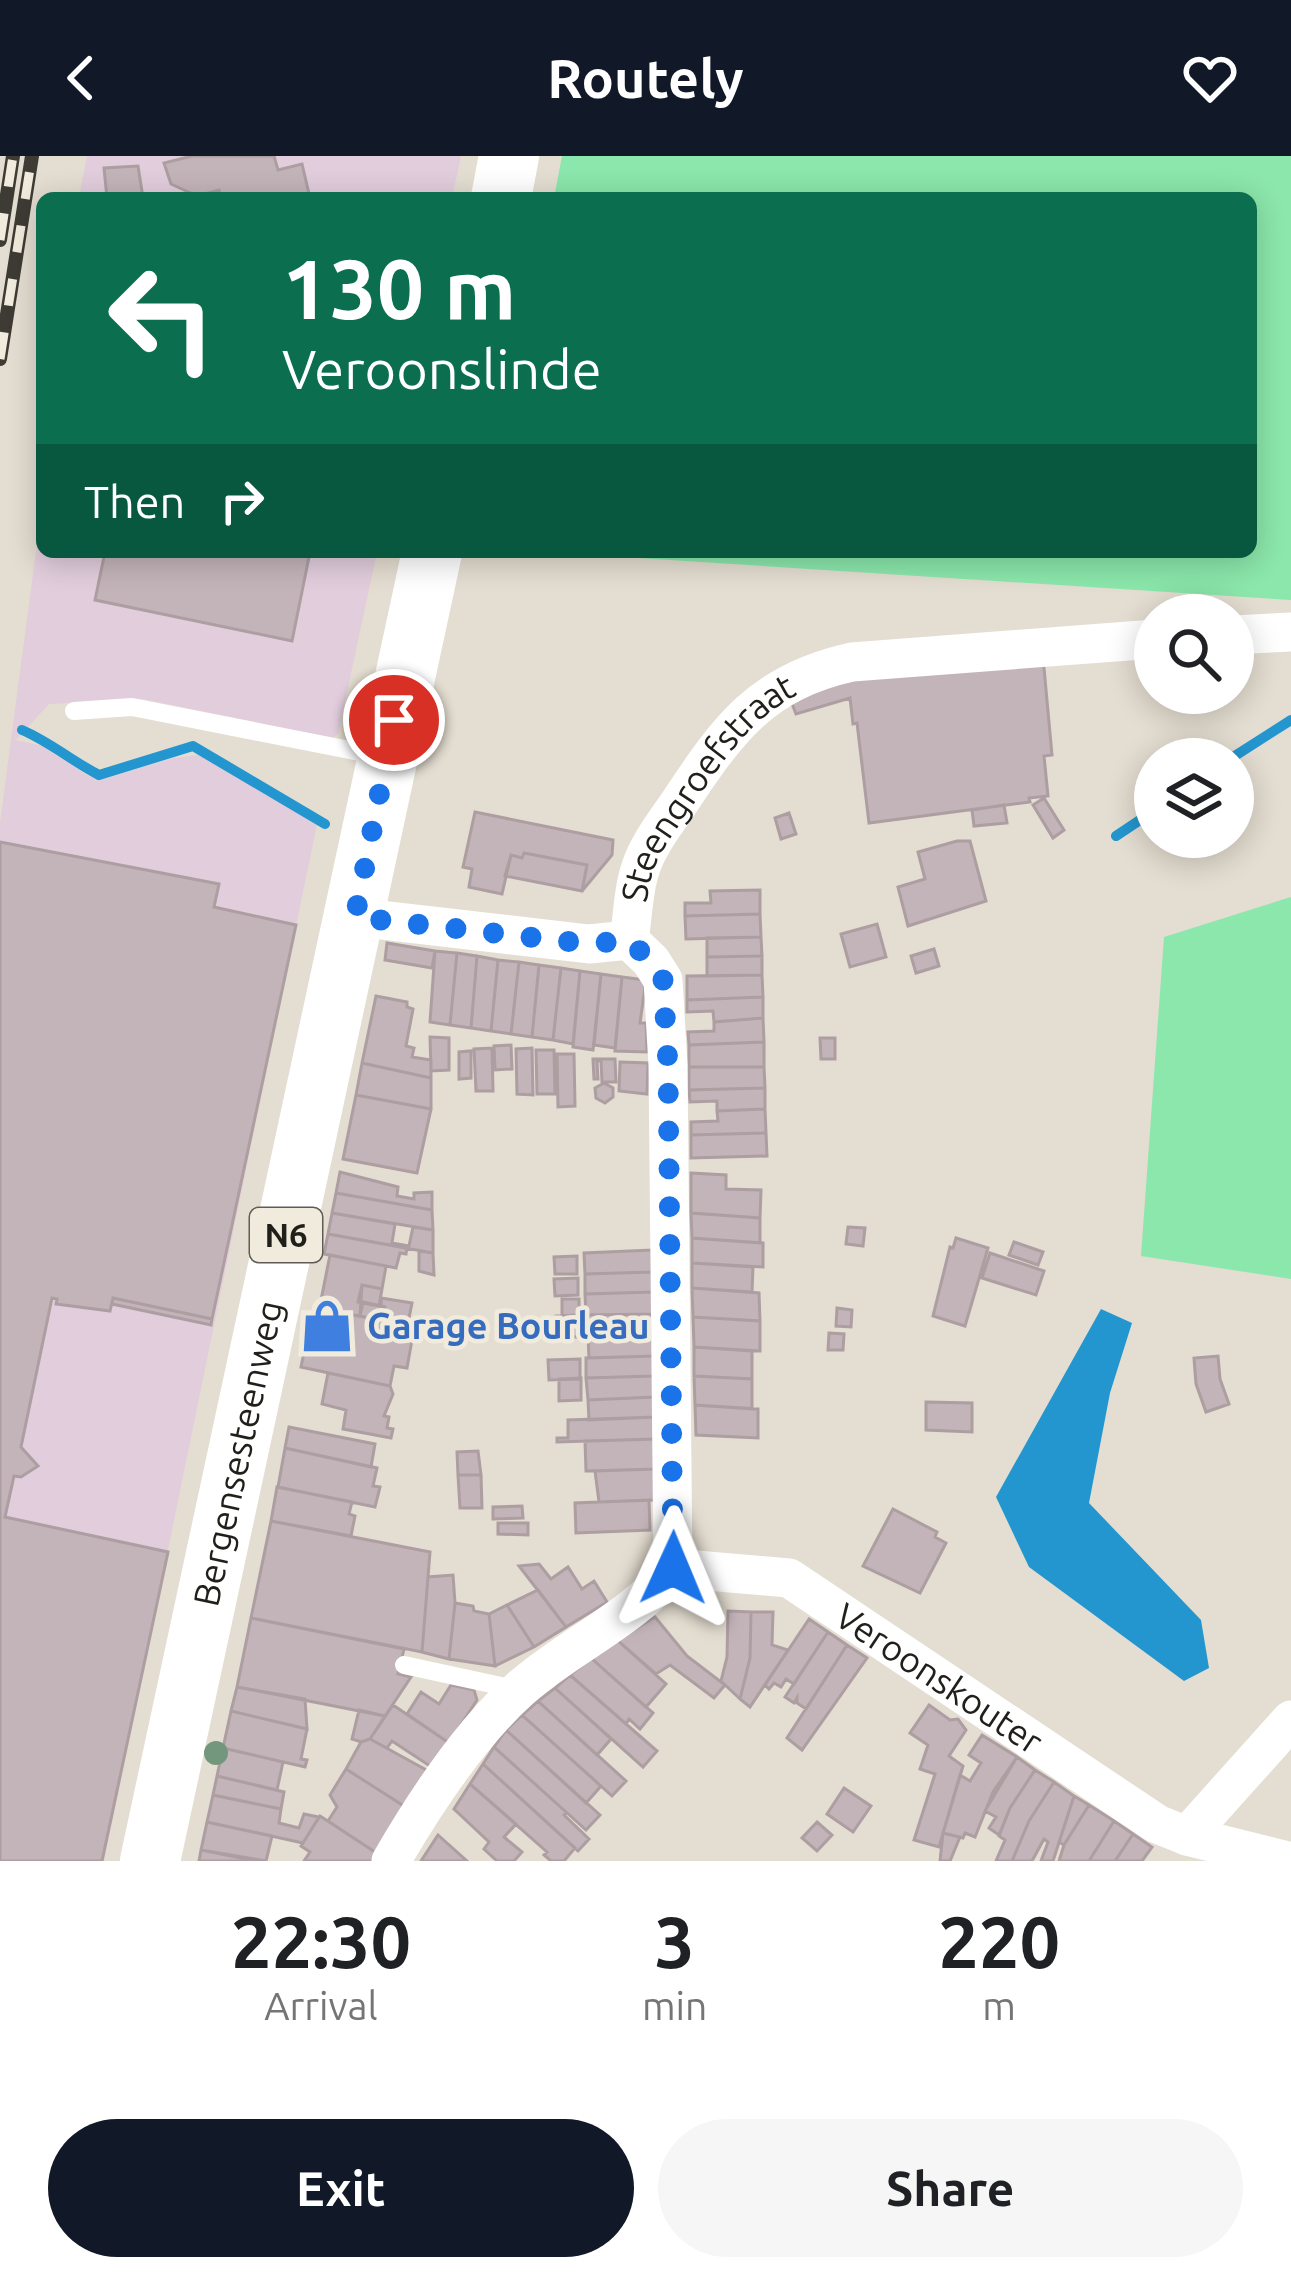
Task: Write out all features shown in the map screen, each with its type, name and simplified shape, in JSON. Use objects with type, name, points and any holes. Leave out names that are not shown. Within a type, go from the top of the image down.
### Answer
[{"type":"main road","points":[[502,192],[509,156]]},
{"type":"main road","name":"Bergensesteenweg","points":[[150,1861],[431,558]]},
{"type":"street","points":[[1254,634],[1291,632]]},
{"type":"street","name":"Steengroefstraat","points":[[673,1568],[668,1065],[663,980],[628,940],[641,865],[724,735],[787,683],[852,662],[1134,641]]},
{"type":"street","points":[[355,917],[590,944],[628,940]]},
{"type":"street","points":[[391,1861],[479,1732],[519,1690],[578,1643],[655,1592],[673,1568]]},
{"type":"street","name":"Veroonskouter","points":[[673,1568],[789,1578],[1157,1824],[1288,1861]]},
{"type":"street","points":[[1187,1836],[1291,1720]]},
{"type":"lane","points":[[74,711],[132,706],[385,757]]},
{"type":"lane","points":[[404,1666],[519,1690]]},
{"type":"shaded area","points":[[87,156],[461,156],[453,192],[80,192]]},
{"type":"shaded area","points":[[36,551],[36,558],[376,558],[338,734],[332,738],[143,699],[49,704],[16,740],[42,746],[90,777],[107,778],[198,755],[226,767],[317,824],[104,1861],[0,1861],[0,823]]},
{"type":"green space","points":[[562,156],[1291,156],[1291,600],[1254,594],[638,558],[1257,558],[1257,192],[555,192]]},
{"type":"green space","points":[[1291,897],[1291,1279],[1141,1256],[1164,937]]},
{"type":"water","points":[[1101,1309],[1132,1323],[1110,1393],[1089,1503],[1201,1620],[1209,1668],[1184,1681],[1029,1567],[996,1497]]},
{"type":"building","points":[[192,156],[274,156],[278,170],[302,164],[309,192],[188,192],[171,184],[164,163]]},
{"type":"building","points":[[138,166],[142,192],[106,192],[104,168]]},
{"type":"building","points":[[104,558],[309,558],[292,641],[95,600]]},
{"type":"building","points":[[1043,657],[1052,755],[1044,756],[1048,796],[1029,798],[1030,802],[869,823],[850,698],[796,714],[789,696],[851,678]]},
{"type":"building","points":[[1044,798],[1064,830],[1053,838],[1033,805]]},
{"type":"building","points":[[1004,805],[1007,823],[974,826],[972,810]]},
{"type":"building","points":[[475,812],[613,840],[612,855],[582,891],[587,865],[524,853],[522,858],[511,855],[502,894],[469,887],[472,869],[463,867]]},
{"type":"building","points":[[789,813],[796,834],[781,839],[775,818]]},
{"type":"building","points":[[970,841],[986,901],[908,926],[898,887],[925,879],[918,852]]},
{"type":"building","points":[[0,842],[219,884],[214,907],[296,925],[212,1319],[113,1298],[110,1311],[56,1304],[57,1299],[52,1298],[21,1447],[38,1466],[21,1477],[14,1476],[5,1517],[168,1552],[102,1861],[0,1861]]},
{"type":"building","points":[[524,853],[587,865],[582,891],[505,876],[511,855],[522,858]]},
{"type":"building","points":[[760,890],[760,914],[685,916],[685,903],[711,903],[710,891]]},
{"type":"building","points":[[760,914],[761,937],[686,939],[685,916]]},
{"type":"building","points":[[877,924],[886,957],[850,967],[841,934]]},
{"type":"building","points":[[761,937],[762,956],[707,957],[707,938]]},
{"type":"building","points":[[387,943],[435,951],[432,968],[385,960]]},
{"type":"building","points":[[934,949],[939,966],[916,973],[911,956]]},
{"type":"building","points":[[435,951],[457,953],[450,1025],[430,1022]]},
{"type":"building","points":[[457,953],[477,956],[471,1028],[450,1025]]},
{"type":"building","points":[[477,956],[498,960],[491,1031],[471,1028]]},
{"type":"building","points":[[762,956],[762,975],[707,976],[707,957]]},
{"type":"building","points":[[498,960],[519,962],[511,1034],[491,1031]]},
{"type":"building","points":[[519,962],[539,965],[532,1037],[511,1034]]},
{"type":"building","points":[[539,965],[561,968],[553,1040],[532,1037]]},
{"type":"building","points":[[561,968],[580,971],[573,1044],[553,1040]]},
{"type":"building","points":[[580,971],[601,974],[593,1050],[573,1047]]},
{"type":"building","points":[[601,974],[622,977],[615,1048],[594,1045]]},
{"type":"building","points":[[762,975],[763,997],[687,1000],[687,976]]},
{"type":"building","points":[[622,977],[646,980],[640,1023],[646,1023],[647,1052],[615,1051]]},
{"type":"building","points":[[376,996],[407,1002],[413,1009],[406,1046],[414,1048],[412,1057],[431,1060],[431,1078],[362,1063]]},
{"type":"building","points":[[763,997],[763,1018],[714,1022],[713,1011],[687,1012],[687,1000]]},
{"type":"building","points":[[763,1018],[764,1042],[689,1045],[688,1032],[714,1031],[714,1022]]},
{"type":"building","points":[[430,1037],[449,1038],[449,1070],[431,1071]]},
{"type":"building","points":[[820,1038],[835,1038],[835,1059],[821,1059]]},
{"type":"building","points":[[764,1042],[764,1067],[689,1067],[689,1045]]},
{"type":"building","points":[[511,1045],[512,1069],[495,1070],[494,1046]]},
{"type":"building","points":[[492,1048],[493,1091],[476,1091],[474,1049]]},
{"type":"building","points":[[532,1048],[533,1095],[517,1094],[516,1049]]},
{"type":"building","points":[[536,1050],[554,1050],[555,1094],[537,1094]]},
{"type":"building","points":[[471,1051],[471,1078],[459,1079],[459,1052]]},
{"type":"building","points":[[557,1054],[574,1054],[575,1106],[558,1107]]},
{"type":"building","points":[[593,1059],[615,1059],[616,1082],[602,1082],[601,1061],[597,1061],[598,1079],[594,1079]]},
{"type":"building","points":[[620,1062],[648,1063],[647,1094],[619,1091]]},
{"type":"building","points":[[362,1063],[431,1078],[431,1109],[356,1095]]},
{"type":"building","points":[[689,1067],[764,1067],[765,1088],[689,1090]]},
{"type":"building","points":[[604,1083],[613,1088],[613,1097],[605,1103],[596,1098],[595,1088]]},
{"type":"building","points":[[765,1088],[765,1109],[717,1111],[717,1101],[690,1102],[689,1090]]},
{"type":"building","points":[[356,1095],[431,1109],[417,1173],[343,1159]]},
{"type":"building","points":[[765,1109],[766,1133],[691,1135],[691,1122],[718,1121],[717,1111]]},
{"type":"building","points":[[766,1133],[767,1156],[691,1158],[691,1135]]},
{"type":"building","points":[[340,1172],[398,1187],[397,1196],[414,1199],[414,1193],[432,1192],[432,1210],[336,1193]]},
{"type":"building","points":[[691,1173],[726,1175],[726,1189],[761,1190],[760,1218],[691,1213]]},
{"type":"building","points":[[336,1193],[432,1210],[433,1230],[332,1213]]},
{"type":"building","points":[[332,1213],[395,1224],[392,1243],[409,1246],[413,1227],[433,1230],[433,1253],[328,1234]]},
{"type":"building","points":[[691,1213],[760,1218],[760,1243],[692,1238]]},
{"type":"building","points":[[848,1227],[865,1228],[863,1246],[846,1244]]},
{"type":"building","points":[[328,1234],[407,1248],[406,1254],[400,1253],[396,1268],[324,1254]]},
{"type":"building","points":[[692,1238],[763,1243],[763,1267],[692,1263]]},
{"type":"building","points":[[956,1238],[988,1248],[965,1326],[933,1316]]},
{"type":"building","points":[[1014,1242],[1043,1252],[1038,1265],[1009,1255]]},
{"type":"building","points":[[652,1250],[652,1272],[585,1274],[584,1253]]},
{"type":"building","points":[[419,1251],[433,1253],[434,1275],[419,1271]]},
{"type":"building","points":[[990,1253],[1044,1271],[1036,1295],[982,1278]]},
{"type":"building","points":[[330,1255],[386,1266],[382,1289],[362,1285],[360,1316],[319,1310]]},
{"type":"building","points":[[577,1256],[577,1274],[555,1274],[554,1257]]},
{"type":"building","points":[[692,1263],[753,1267],[752,1292],[692,1288]]},
{"type":"building","points":[[652,1272],[653,1292],[585,1294],[585,1274]]},
{"type":"building","points":[[578,1278],[578,1295],[555,1296],[554,1279]]},
{"type":"building","points":[[362,1285],[382,1289],[379,1306],[358,1302]]},
{"type":"building","points":[[692,1288],[759,1293],[760,1321],[693,1317]]},
{"type":"building","points":[[653,1292],[653,1314],[586,1315],[585,1294]]},
{"type":"building","points":[[113,1298],[212,1319],[211,1325],[112,1304]]},
{"type":"building","points":[[381,1298],[412,1303],[408,1323],[382,1320]]},
{"type":"building","points":[[562,1299],[579,1299],[579,1315],[562,1316]]},
{"type":"building","points":[[363,1302],[385,1307],[382,1320],[360,1316]]},
{"type":"building","points":[[837,1308],[852,1310],[851,1327],[836,1326]]},
{"type":"building","points":[[313,1309],[403,1323],[400,1338],[412,1340],[407,1368],[394,1366],[390,1386],[301,1367]]},
{"type":"building","points":[[653,1314],[654,1334],[585,1336],[585,1315]]},
{"type":"building","points":[[579,1315],[580,1337],[557,1337],[556,1316]]},
{"type":"building","points":[[693,1317],[760,1321],[760,1351],[694,1347]]},
{"type":"building","points":[[829,1333],[844,1334],[843,1350],[828,1350]]},
{"type":"building","points":[[654,1334],[654,1356],[589,1358],[588,1336]]},
{"type":"building","points":[[694,1347],[752,1351],[752,1379],[694,1376]]},
{"type":"building","points":[[654,1356],[654,1376],[586,1378],[586,1358]]},
{"type":"building","points":[[1218,1356],[1229,1404],[1206,1412],[1196,1384],[1194,1358]]},
{"type":"building","points":[[580,1359],[580,1379],[549,1380],[548,1360]]},
{"type":"building","points":[[328,1373],[390,1386],[393,1394],[384,1416],[389,1417],[387,1428],[393,1429],[391,1438],[343,1429],[346,1410],[322,1404]]},
{"type":"building","points":[[654,1376],[655,1397],[588,1400],[586,1378]]},
{"type":"building","points":[[694,1376],[752,1379],[752,1409],[695,1405]]},
{"type":"building","points":[[581,1378],[581,1400],[559,1401],[559,1379]]},
{"type":"building","points":[[655,1397],[655,1417],[589,1420],[588,1400]]},
{"type":"building","points":[[926,1402],[972,1403],[972,1432],[926,1430]]},
{"type":"building","points":[[695,1405],[758,1409],[758,1438],[696,1435]]},
{"type":"building","points":[[655,1417],[656,1439],[557,1442],[557,1438],[568,1438],[568,1420]]},
{"type":"building","points":[[289,1427],[375,1444],[371,1467],[285,1448]]},
{"type":"building","points":[[656,1439],[656,1469],[586,1471],[585,1441]]},
{"type":"building","points":[[285,1448],[377,1468],[373,1486],[380,1487],[375,1507],[278,1487]]},
{"type":"building","points":[[478,1451],[481,1475],[458,1475],[457,1452]]},
{"type":"building","points":[[656,1469],[656,1500],[599,1502],[595,1471]]},
{"type":"building","points":[[458,1475],[481,1475],[482,1508],[460,1508]]},
{"type":"building","points":[[277,1487],[352,1502],[351,1536],[271,1521]]},
{"type":"building","points":[[649,1500],[650,1530],[576,1533],[575,1503]]},
{"type":"building","points":[[522,1506],[523,1518],[493,1519],[493,1507]]},
{"type":"building","points":[[893,1509],[937,1532],[935,1537],[946,1543],[920,1593],[863,1566]]},
{"type":"building","points":[[271,1521],[430,1552],[422,1652],[251,1618]]},
{"type":"building","points":[[498,1523],[528,1523],[528,1535],[498,1534]]},
{"type":"building","points":[[539,1564],[551,1579],[568,1567],[582,1589],[594,1581],[607,1602],[566,1627],[519,1566]]},
{"type":"building","points":[[453,1575],[449,1659],[422,1652],[428,1577]]},
{"type":"building","points":[[538,1590],[566,1627],[534,1647],[507,1605]]},
{"type":"building","points":[[455,1603],[489,1614],[495,1666],[449,1659]]},
{"type":"building","points":[[507,1605],[534,1647],[495,1666],[489,1614]]},
{"type":"building","points":[[728,1611],[751,1612],[750,1658],[740,1699],[721,1681]]},
{"type":"building","points":[[751,1612],[773,1612],[772,1645],[788,1650],[750,1707],[740,1699],[750,1658]]},
{"type":"building","points":[[655,1617],[687,1656],[725,1685],[714,1698],[670,1665],[656,1674],[617,1640]]},
{"type":"building","points":[[251,1618],[404,1649],[398,1674],[411,1677],[385,1716],[237,1687]]},
{"type":"building","points":[[809,1619],[828,1632],[794,1684],[786,1679],[781,1687],[774,1683],[769,1689],[765,1685]]},
{"type":"building","points":[[828,1632],[847,1645],[806,1709],[797,1698],[794,1703],[785,1697]]},
{"type":"building","points":[[617,1640],[666,1684],[646,1707],[591,1658]]},
{"type":"building","points":[[847,1645],[867,1658],[802,1750],[787,1738]]},
{"type":"building","points":[[591,1658],[653,1713],[640,1729],[629,1719],[626,1724],[570,1675]]},
{"type":"building","points":[[570,1675],[657,1751],[643,1767],[555,1688]]},
{"type":"building","points":[[451,1685],[474,1690],[477,1700],[449,1743],[407,1714],[421,1692],[439,1704]]},
{"type":"building","points":[[237,1687],[305,1699],[307,1729],[231,1711]]},
{"type":"building","points":[[555,1688],[611,1739],[597,1755],[538,1701]]},
{"type":"building","points":[[538,1701],[626,1781],[612,1796],[522,1715]]},
{"type":"building","points":[[393,1705],[449,1743],[433,1768],[392,1741],[387,1748],[370,1739]]},
{"type":"building","points":[[929,1705],[950,1720],[958,1719],[966,1730],[949,1756],[963,1766],[939,1847],[914,1840],[935,1774],[920,1769],[928,1745],[910,1733]]},
{"type":"building","points":[[359,1710],[385,1716],[370,1739],[361,1742],[352,1739]]},
{"type":"building","points":[[231,1711],[307,1729],[301,1759],[307,1760],[305,1767],[223,1748]]},
{"type":"building","points":[[522,1715],[601,1786],[586,1803],[506,1730]]},
{"type":"building","points":[[506,1730],[600,1815],[586,1830],[494,1747]]},
{"type":"building","points":[[982,1735],[1017,1757],[993,1792],[975,1837],[943,1833],[960,1775],[970,1781],[981,1763],[969,1755]]},
{"type":"building","points":[[370,1739],[430,1772],[407,1808],[346,1769],[361,1742]]},
{"type":"building","points":[[494,1747],[589,1839],[578,1851],[483,1764]]},
{"type":"building","points":[[223,1748],[283,1762],[277,1790],[217,1776]]},
{"type":"building","points":[[1017,1757],[1035,1770],[999,1835],[989,1828],[996,1817],[985,1811]]},
{"type":"building","points":[[483,1764],[575,1848],[564,1861],[551,1861],[544,1855],[547,1852],[470,1784]]},
{"type":"building","points":[[346,1769],[407,1808],[378,1854],[328,1821],[337,1807],[330,1795]]},
{"type":"building","points":[[1035,1770],[1054,1782],[1029,1821],[1012,1861],[996,1861],[1010,1808]]},
{"type":"building","points":[[217,1776],[284,1792],[281,1809],[213,1795]]},
{"type":"building","points":[[1054,1782],[1074,1796],[1053,1861],[1041,1861],[1048,1842],[1044,1839],[1032,1861],[1012,1861],[1029,1821]]},
{"type":"building","points":[[470,1784],[516,1824],[504,1837],[522,1852],[514,1861],[497,1861],[484,1849],[489,1842],[454,1809]]},
{"type":"building","points":[[844,1788],[871,1806],[853,1832],[827,1814]]},
{"type":"building","points":[[213,1795],[281,1809],[279,1823],[299,1828],[304,1814],[319,1817],[303,1843],[207,1822]]},
{"type":"building","points":[[1074,1796],[1089,1805],[1064,1845],[1059,1842]]},
{"type":"building","points":[[1089,1805],[1114,1821],[1089,1861],[1059,1861],[1064,1845]]},
{"type":"building","points":[[320,1816],[378,1854],[374,1861],[304,1861],[310,1852],[301,1846]]},
{"type":"building","points":[[1114,1821],[1133,1834],[1115,1861],[1089,1861]]},
{"type":"building","points":[[207,1822],[272,1836],[266,1861],[201,1850]]},
{"type":"building","points":[[817,1822],[832,1835],[817,1851],[802,1838]]},
{"type":"building","points":[[943,1833],[960,1837],[950,1861],[940,1861]]},
{"type":"building","points":[[1133,1834],[1152,1847],[1142,1861],[1115,1861]]},
{"type":"building","points":[[438,1835],[467,1861],[421,1861]]},
{"type":"building","points":[[201,1850],[256,1861],[199,1861]]},
{"type":"waterway","points":[[1254,744],[1291,720]]},
{"type":"waterway","points":[[22,730],[99,775],[193,746],[325,824]]},
{"type":"waterway","points":[[1116,836],[1134,824]]},
{"type":"railway","points":[[0,240],[13,156]]},
{"type":"railway","points":[[0,359],[32,156]]},
{"type":"place","name":"Garage Bourleau","points":[[327,1326]]},
{"type":"route","points":[[394,720],[355,917],[590,944],[628,940],[663,980],[673,1568]]}]
